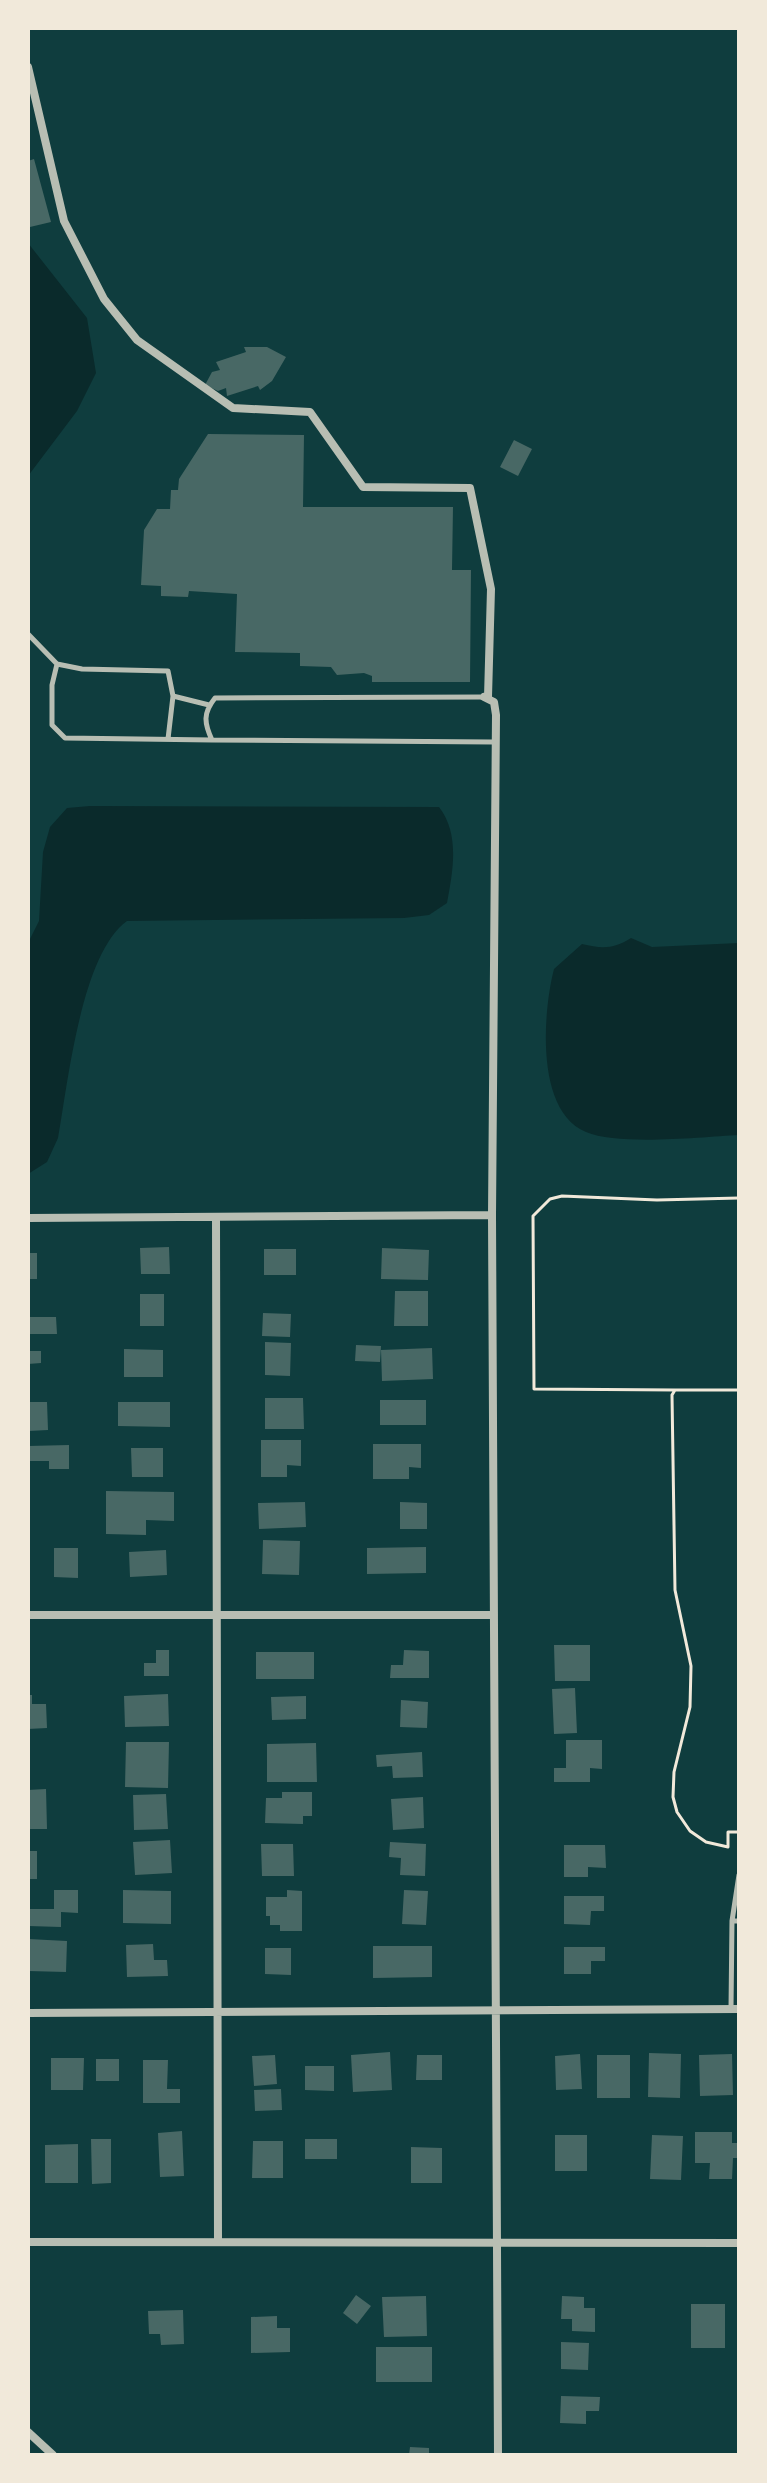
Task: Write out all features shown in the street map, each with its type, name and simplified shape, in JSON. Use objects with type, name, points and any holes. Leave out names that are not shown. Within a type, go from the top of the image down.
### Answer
[{"type":"street","points":[[28,67],[64,221],[104,299],[137,340],[233,408],[310,412],[363,487],[470,488],[491,589],[486,697],[494,702],[496,715],[493,742],[492,1215],[498,2455]]},
{"type":"street","points":[[28,1218],[492,1215]]},
{"type":"street","points":[[216,1217],[218,2242]]},
{"type":"street","points":[[28,1615],[494,1615]]},
{"type":"street","points":[[28,2013],[735,2009]]},
{"type":"street","points":[[28,2242],[739,2243]]},
{"type":"street","points":[[28,2432],[53,2455]]},
{"type":"lane","points":[[28,634],[57,664],[82,669],[168,671],[173,696],[168,739]]},
{"type":"lane","points":[[57,664],[52,685],[52,725],[65,738],[493,742]]},
{"type":"lane","points":[[173,696],[209,705]]},
{"type":"lane","points":[[212,740],[205,726],[205,710],[215,698],[486,697]]},
{"type":"lane","points":[[735,2009],[735,1921],[739,1875]]},
{"type":"path","points":[[739,1198],[657,1200],[562,1196],[550,1199],[533,1216],[534,1389],[739,1390]]},
{"type":"path","points":[[675,1390],[675,1590],[690,1654],[691,1695],[674,1772],[673,1797],[682,1823],[698,1839],[728,1847],[728,1832],[739,1832]]},
{"type":"water","points":[[28,243],[87,318],[96,373],[77,411],[28,476]]},
{"type":"water","points":[[439,807],[450,829],[453,853],[447,903],[429,915],[404,918],[127,921],[111,938],[98,961],[88,990],[72,1054],[58,1138],[47,1162],[28,1174],[28,943],[39,921],[43,852],[50,827],[67,808]]},
{"type":"water","points":[[631,938],[652,947],[739,943],[739,1135],[661,1140],[600,1136],[586,1132],[570,1121],[558,1104],[551,1083],[546,1034],[554,969],[582,944],[608,947]]},
{"type":"building","points":[[34,159],[51,222],[30,227],[28,161]]},
{"type":"building","points":[[244,347],[267,347],[286,357],[272,381],[260,390],[258,386],[227,396],[226,388],[218,391],[205,385],[212,372],[220,370],[216,362],[246,352]]},
{"type":"building","points":[[208,434],[304,435],[303,507],[453,507],[452,570],[471,570],[470,682],[372,682],[372,676],[364,673],[337,675],[331,667],[300,666],[300,653],[235,652],[237,594],[189,591],[188,597],[161,596],[161,586],[141,585],[144,530],[157,509],[170,509],[171,490],[178,490],[179,479]]},
{"type":"building","points":[[514,440],[532,449],[518,476],[500,467]]},
{"type":"building","points":[[169,1247],[170,1274],[141,1274],[140,1248]]},
{"type":"building","points":[[382,1248],[429,1250],[428,1280],[381,1279]]},
{"type":"building","points":[[264,1249],[296,1249],[296,1275],[264,1275]]},
{"type":"building","points":[[28,1253],[37,1253],[37,1279],[28,1279]]},
{"type":"building","points":[[395,1291],[428,1291],[428,1326],[394,1326]]},
{"type":"building","points":[[140,1294],[164,1294],[164,1326],[140,1326]]},
{"type":"building","points":[[263,1313],[291,1314],[290,1337],[262,1336]]},
{"type":"building","points":[[28,1317],[56,1317],[57,1334],[28,1334]]},
{"type":"building","points":[[265,1342],[291,1343],[290,1376],[265,1375]]},
{"type":"building","points":[[356,1345],[381,1346],[380,1362],[355,1361]]},
{"type":"building","points":[[432,1348],[433,1379],[382,1381],[381,1350]]},
{"type":"building","points":[[124,1349],[163,1350],[163,1377],[124,1377]]},
{"type":"building","points":[[28,1351],[41,1351],[41,1363],[28,1364]]},
{"type":"building","points":[[265,1398],[303,1398],[304,1429],[265,1429]]},
{"type":"building","points":[[380,1400],[426,1400],[426,1425],[380,1425]]},
{"type":"building","points":[[28,1402],[47,1402],[48,1430],[28,1431]]},
{"type":"building","points":[[118,1402],[170,1402],[170,1427],[118,1426]]},
{"type":"building","points":[[261,1440],[301,1440],[301,1466],[287,1465],[287,1477],[261,1477]]},
{"type":"building","points":[[373,1444],[421,1444],[421,1468],[409,1467],[409,1479],[373,1479]]},
{"type":"building","points":[[69,1445],[69,1469],[49,1469],[49,1461],[28,1461],[28,1446]]},
{"type":"building","points":[[131,1448],[163,1448],[163,1477],[132,1477]]},
{"type":"building","points":[[106,1491],[174,1492],[174,1521],[146,1520],[146,1535],[106,1534]]},
{"type":"building","points":[[305,1502],[306,1527],[259,1529],[258,1503]]},
{"type":"building","points":[[400,1502],[427,1503],[427,1529],[400,1529]]},
{"type":"building","points":[[263,1540],[300,1541],[299,1575],[262,1574]]},
{"type":"building","points":[[426,1547],[426,1573],[367,1574],[367,1548]]},
{"type":"building","points":[[54,1548],[78,1548],[78,1578],[54,1577]]},
{"type":"building","points":[[166,1550],[167,1575],[130,1577],[129,1552]]},
{"type":"building","points":[[554,1645],[590,1645],[590,1681],[555,1681]]},
{"type":"building","points":[[156,1650],[169,1650],[169,1676],[144,1676],[144,1663],[156,1663]]},
{"type":"building","points":[[404,1650],[429,1651],[429,1678],[390,1678],[391,1665],[403,1665]]},
{"type":"building","points":[[256,1652],[314,1652],[314,1679],[256,1679]]},
{"type":"building","points":[[575,1688],[577,1733],[554,1734],[552,1689]]},
{"type":"building","points":[[168,1694],[169,1726],[125,1727],[124,1696]]},
{"type":"building","points":[[28,1695],[32,1695],[32,1704],[46,1704],[47,1728],[28,1729]]},
{"type":"building","points":[[306,1696],[306,1719],[272,1720],[271,1697]]},
{"type":"building","points":[[401,1700],[428,1702],[427,1728],[400,1727]]},
{"type":"building","points":[[566,1740],[602,1740],[602,1769],[590,1768],[590,1782],[554,1782],[554,1768],[566,1768]]},
{"type":"building","points":[[126,1742],[169,1742],[168,1788],[125,1787]]},
{"type":"building","points":[[316,1743],[317,1782],[267,1782],[267,1744]]},
{"type":"building","points":[[422,1752],[423,1777],[393,1778],[392,1766],[377,1767],[376,1755]]},
{"type":"building","points":[[46,1789],[47,1829],[28,1829],[28,1790]]},
{"type":"building","points":[[282,1792],[312,1792],[312,1816],[303,1816],[303,1824],[265,1823],[266,1798],[282,1798]]},
{"type":"building","points":[[166,1794],[168,1829],[134,1830],[133,1795]]},
{"type":"building","points":[[423,1797],[424,1828],[393,1830],[391,1799]]},
{"type":"building","points":[[170,1840],[172,1873],[135,1875],[133,1842]]},
{"type":"building","points":[[390,1842],[426,1844],[425,1876],[400,1875],[401,1858],[389,1857]]},
{"type":"building","points":[[261,1844],[293,1844],[294,1876],[262,1876]]},
{"type":"building","points":[[564,1845],[605,1845],[606,1868],[588,1867],[588,1877],[564,1877]]},
{"type":"building","points":[[28,1851],[37,1851],[37,1879],[28,1879]]},
{"type":"building","points":[[54,1890],[78,1890],[78,1913],[61,1912],[61,1927],[28,1926],[28,1909],[54,1909]]},
{"type":"building","points":[[123,1890],[171,1891],[171,1924],[123,1923]]},
{"type":"building","points":[[287,1890],[302,1891],[302,1931],[280,1931],[280,1925],[270,1925],[270,1916],[266,1916],[266,1897],[287,1897]]},
{"type":"building","points":[[404,1890],[428,1891],[426,1925],[402,1924]]},
{"type":"building","points":[[564,1896],[604,1896],[604,1911],[591,1911],[590,1925],[564,1924]]},
{"type":"building","points":[[28,1939],[67,1941],[66,1972],[28,1971]]},
{"type":"building","points":[[153,1944],[154,1960],[167,1960],[168,1976],[127,1977],[126,1945]]},
{"type":"building","points":[[373,1946],[432,1946],[432,1977],[373,1978]]},
{"type":"building","points":[[564,1947],[605,1947],[605,1961],[591,1961],[591,1974],[564,1974]]},
{"type":"building","points":[[265,1948],[291,1948],[291,1975],[265,1974]]},
{"type":"building","points":[[390,2052],[392,2090],[353,2092],[351,2055]]},
{"type":"building","points":[[649,2053],[681,2054],[680,2098],[648,2097]]},
{"type":"building","points":[[580,2054],[582,2089],[556,2090],[555,2056]]},
{"type":"building","points":[[732,2054],[733,2095],[700,2096],[699,2055]]},
{"type":"building","points":[[275,2055],[277,2084],[254,2086],[252,2056]]},
{"type":"building","points":[[417,2055],[442,2055],[442,2080],[416,2080]]},
{"type":"building","points":[[597,2055],[630,2055],[630,2098],[597,2098]]},
{"type":"building","points":[[51,2058],[84,2058],[83,2090],[51,2090]]},
{"type":"building","points":[[96,2059],[119,2059],[119,2081],[96,2081]]},
{"type":"building","points":[[143,2060],[168,2060],[167,2089],[180,2089],[180,2103],[143,2103]]},
{"type":"building","points":[[305,2066],[334,2066],[334,2091],[305,2090]]},
{"type":"building","points":[[281,2089],[282,2110],[255,2111],[254,2090]]},
{"type":"building","points":[[182,2131],[184,2176],[160,2177],[158,2133]]},
{"type":"building","points":[[695,2132],[732,2132],[732,2143],[739,2143],[739,2158],[733,2158],[732,2179],[709,2179],[710,2163],[695,2163]]},
{"type":"building","points":[[555,2135],[587,2135],[587,2171],[555,2171]]},
{"type":"building","points":[[652,2135],[683,2136],[681,2180],[650,2179]]},
{"type":"building","points":[[91,2139],[111,2139],[111,2183],[92,2184]]},
{"type":"building","points":[[305,2139],[337,2139],[337,2159],[305,2159]]},
{"type":"building","points":[[253,2141],[283,2141],[283,2178],[252,2178]]},
{"type":"building","points":[[78,2144],[78,2183],[45,2183],[45,2145]]},
{"type":"building","points":[[411,2147],[442,2148],[442,2183],[411,2183]]},
{"type":"building","points":[[356,2295],[371,2306],[357,2324],[343,2313]]},
{"type":"building","points":[[426,2296],[427,2336],[384,2337],[382,2297]]},
{"type":"building","points":[[562,2296],[584,2297],[584,2308],[595,2308],[595,2332],[572,2331],[572,2319],[561,2319]]},
{"type":"building","points":[[691,2304],[725,2304],[725,2348],[691,2348]]},
{"type":"building","points":[[183,2310],[184,2344],[161,2345],[160,2334],[149,2334],[148,2311]]},
{"type":"building","points":[[277,2316],[277,2328],[290,2328],[290,2352],[251,2353],[251,2317]]},
{"type":"building","points":[[561,2342],[589,2343],[588,2370],[561,2369]]},
{"type":"building","points":[[376,2347],[432,2347],[432,2382],[376,2382]]},
{"type":"building","points":[[561,2396],[600,2397],[599,2411],[586,2411],[586,2424],[560,2423]]},
{"type":"building","points":[[410,2447],[429,2448],[429,2455],[409,2455]]}]
